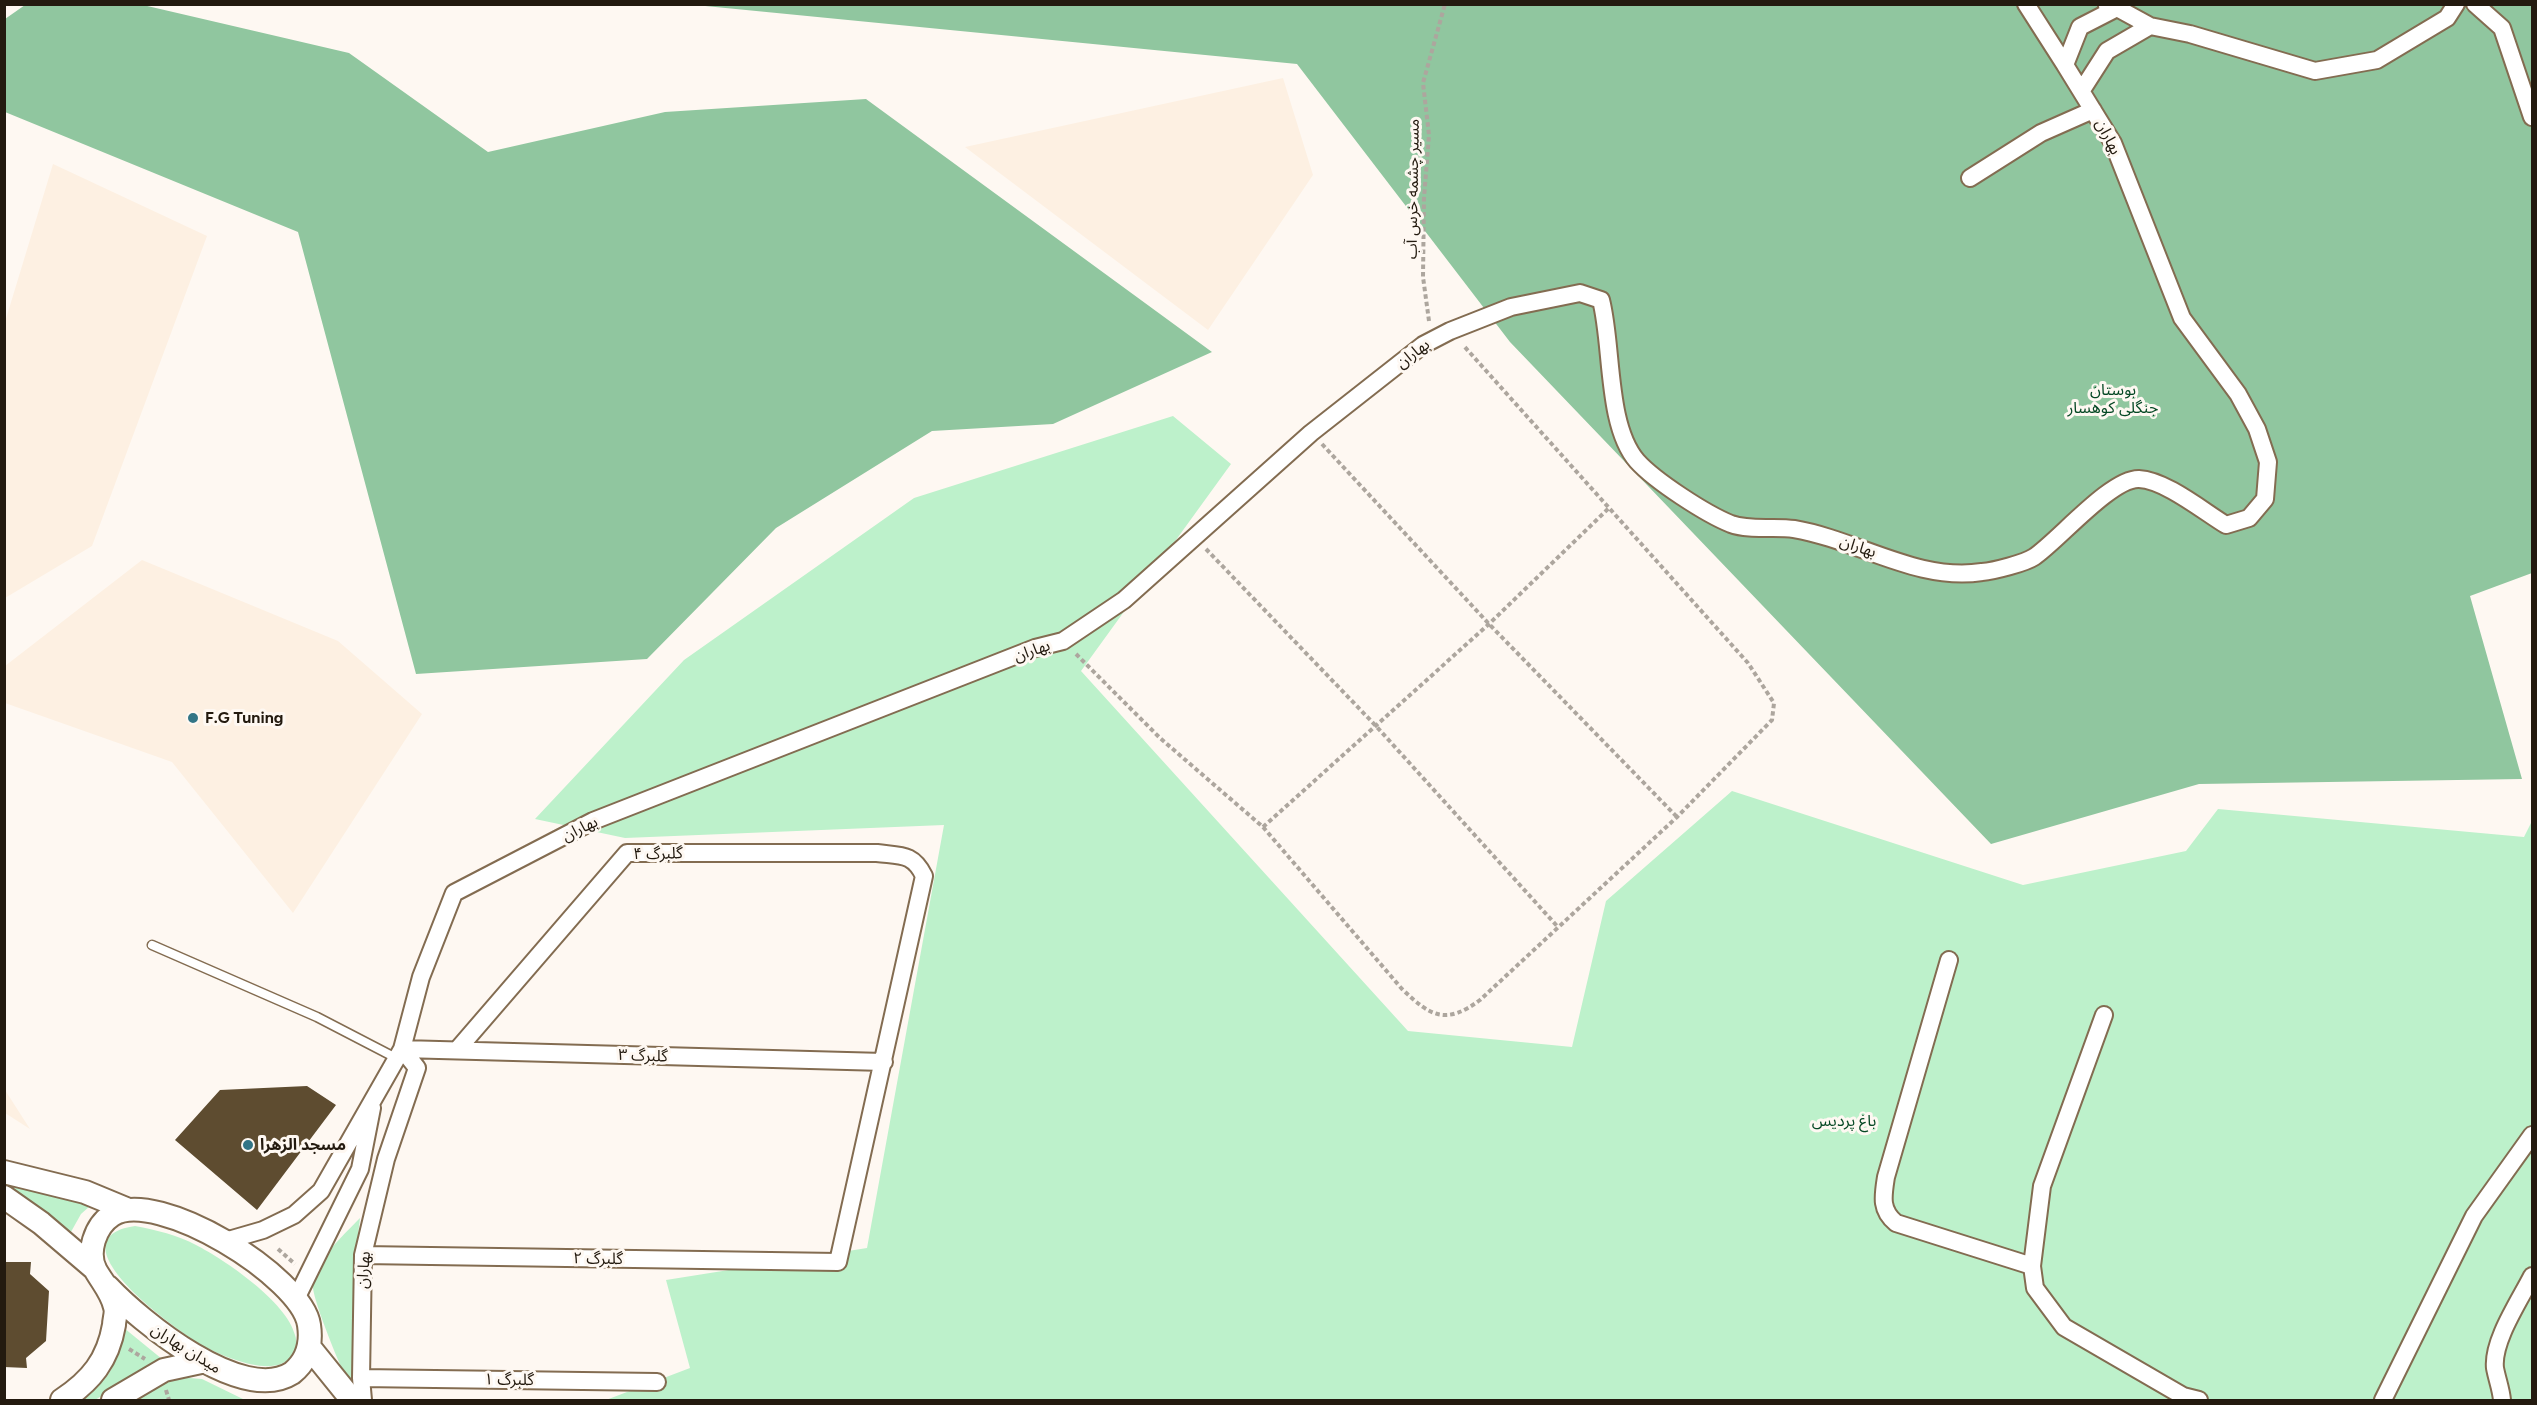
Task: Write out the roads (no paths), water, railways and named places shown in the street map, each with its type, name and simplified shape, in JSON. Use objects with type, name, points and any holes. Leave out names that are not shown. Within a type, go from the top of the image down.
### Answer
[{"type":"main road","points":[[4,1172],[85,1192],[126,1209]]},
{"type":"main road","name":"میدان بهاران","points":[[4,1197],[41,1223],[151,1328],[201,1362],[245,1381],[266,1384],[285,1379],[301,1366],[310,1348]]},
{"type":"main road","points":[[62,1401],[93,1377],[111,1341],[116,1309],[92,1254],[94,1239],[101,1226],[112,1215],[126,1209],[140,1208],[190,1223],[225,1241],[251,1258],[295,1301],[309,1323],[310,1348],[352,1401]]},
{"type":"main road","points":[[112,1401],[164,1370],[201,1362]]},
{"type":"main road","points":[[245,1381],[277,1401]]},
{"type":"street","name":"بهاران","points":[[225,1241],[263,1230],[294,1215],[321,1191],[375,1092],[402,1049],[421,977],[454,893],[593,821],[1035,648],[1063,641],[1124,600],[1311,433],[1432,340],[1511,307],[1580,293],[1601,300],[1607,324],[1617,421],[1637,460],[1681,496],[1733,525],[1794,529],[1841,540],[1929,572],[1982,573],[2033,558],[2077,518],[2114,490],[2137,479],[2159,484],[2226,525],[2248,518],[2265,499],[2268,462],[2257,429],[2238,394],[2182,318],[2113,143],[2082,90],[2026,4]]},
{"type":"street","points":[[2066,65],[2080,27],[2109,6],[2150,26],[2190,34],[2314,71],[2377,60],[2447,18],[2456,4]]},
{"type":"street","points":[[2475,4],[2502,28],[2532,117]]},
{"type":"street","points":[[2082,90],[2108,51],[2150,26]]},
{"type":"street","points":[[1970,178],[2041,133],[2093,110]]},
{"type":"street","name":"گلبرگ ۴","points":[[457,1050],[627,853],[877,853],[908,857],[918,863],[924,876],[884,1062]]},
{"type":"street","points":[[1949,960],[1886,1177],[1882,1198],[1886,1215],[1896,1223],[2032,1266]]},
{"type":"street","points":[[2104,1015],[2042,1186],[2032,1266],[2035,1288],[2064,1327],[2182,1396],[2199,1401]]},
{"type":"street","points":[[402,1049],[417,1068]]},
{"type":"street","name":"گلبرگ ۳","points":[[402,1049],[884,1062]]},
{"type":"street","name":"گلبرگ ۲","points":[[363,1255],[838,1262],[841,1257],[884,1062]]},
{"type":"street","name":"بهاران","points":[[363,1401],[361,1378],[363,1255],[386,1159],[417,1068]]},
{"type":"street","points":[[295,1301],[360,1169],[375,1092]]},
{"type":"street","points":[[2383,1401],[2474,1216],[2532,1135]]},
{"type":"street","points":[[2502,1401],[2501,1387],[2495,1368],[2497,1347],[2532,1276]]},
{"type":"street","name":"گلبرگ ۱","points":[[361,1378],[657,1382]]},
{"type":"lane","points":[[152,945],[317,1017],[417,1068]]},
{"type":"place","name":"F.G Tuning","points":[[193,718]]},
{"type":"place","name":"مسجد الزهرا","points":[[248,1145]]},
{"type":"park label","name":"بوستان جنگلی کوهسار","points":[[2113,399]]},
{"type":"park label","name":"باغ پردیس","points":[[1844,1121]]}]
